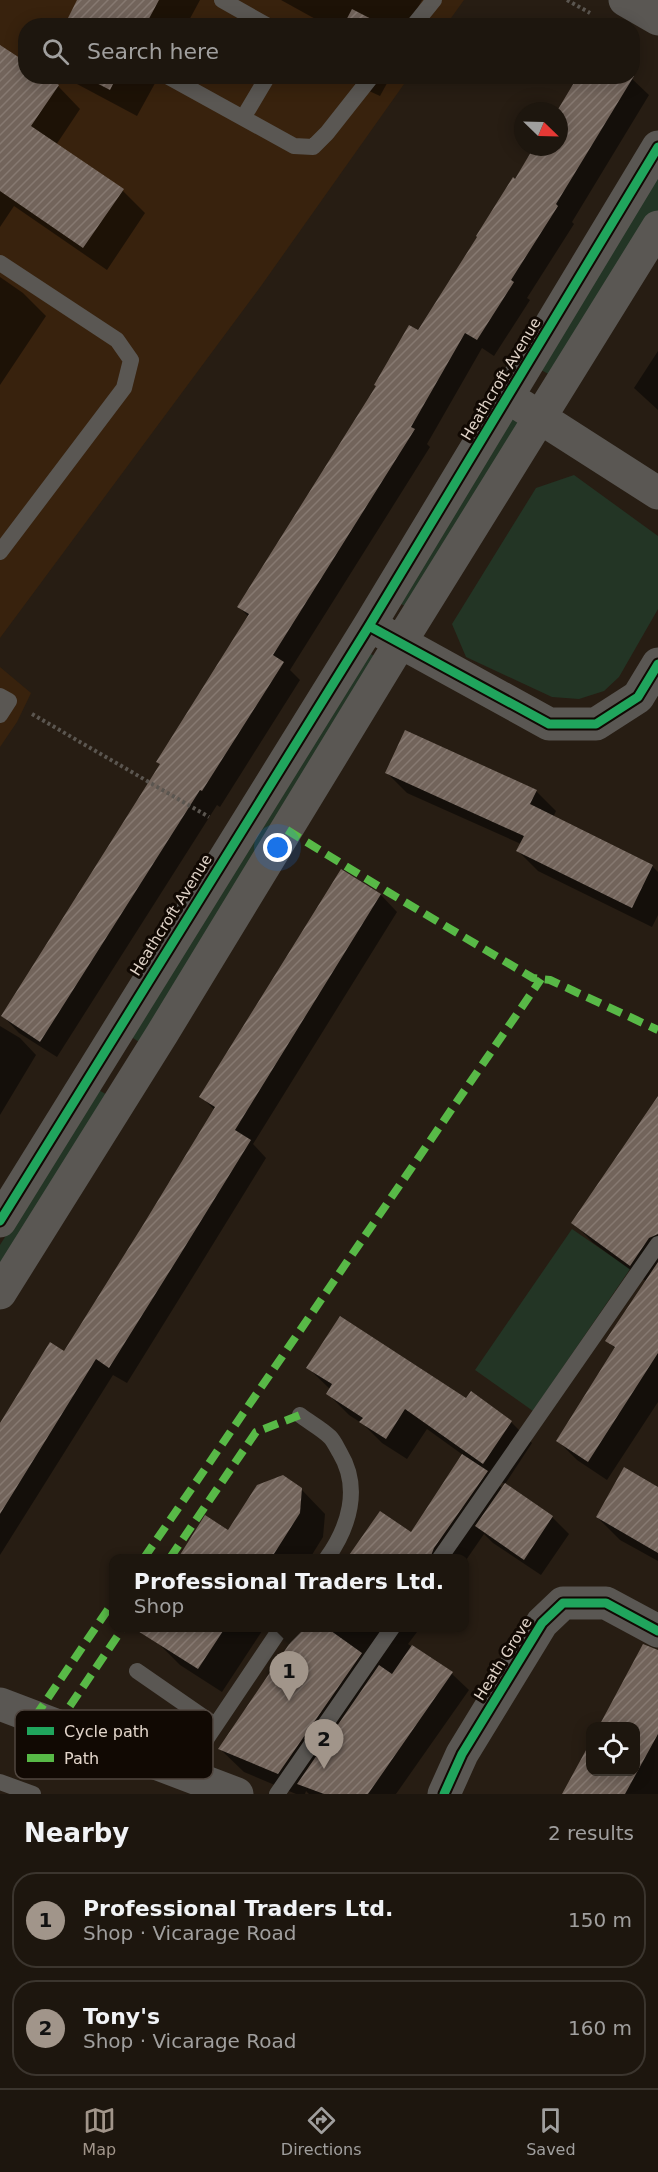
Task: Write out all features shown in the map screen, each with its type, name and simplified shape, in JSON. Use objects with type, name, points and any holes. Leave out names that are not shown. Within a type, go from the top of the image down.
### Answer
[{"type":"street","points":[[625,0],[658,19]]},
{"type":"street","name":"Heathcroft Avenue","points":[[0,1221],[369,626],[658,147]]},
{"type":"street","points":[[0,1293],[658,227]]},
{"type":"street","name":"Heathcroft Avenue","points":[[508,397],[658,493]]},
{"type":"street","points":[[369,626],[549,724],[596,724],[639,697],[658,664]]},
{"type":"street","points":[[102,1055],[136,1075]]},
{"type":"street","name":"Heath Grove","points":[[444,1794],[462,1754],[542,1623],[563,1603],[606,1603],[658,1631]]},
{"type":"street","points":[[0,1704],[16,1710]]},
{"type":"street","points":[[200,1779],[237,1794]]},
{"type":"lane","points":[[222,0],[254,18]]},
{"type":"lane","points":[[419,18],[434,0]]},
{"type":"lane","points":[[181,84],[294,146],[313,147],[366,84]]},
{"type":"lane","points":[[243,118],[263,84]]},
{"type":"lane","points":[[0,263],[117,340],[131,360],[124,387],[0,552]]},
{"type":"lane","points":[[443,1554],[658,1244]]},
{"type":"lane","points":[[300,1415],[331,1438],[349,1467],[352,1497],[347,1521],[340,1540],[330,1554]]},
{"type":"lane","points":[[213,1729],[278,1632]]},
{"type":"lane","points":[[277,1794],[389,1632]]},
{"type":"lane","points":[[136,1671],[194,1710]]},
{"type":"lane","points":[[0,1782],[33,1794]]},
{"type":"path","points":[[3,704],[238,834]]},
{"type":"shaded area","points":[[0,0],[464,0],[451,18],[18,18],[18,84],[404,84],[261,286],[0,638]]},
{"type":"shaded area","points":[[0,667],[31,693],[17,722],[0,747]]},
{"type":"green space","points":[[658,177],[658,212],[556,378],[541,370]]},
{"type":"green space","points":[[511,417],[522,424],[411,609],[399,603]]},
{"type":"green space","points":[[574,475],[658,536],[658,609],[619,677],[604,691],[579,699],[552,697],[466,657],[452,624],[536,488]]},
{"type":"green space","points":[[368,652],[380,660],[142,1044],[130,1036]]},
{"type":"green space","points":[[97,1089],[109,1096],[0,1271],[0,1245]]},
{"type":"green space","points":[[572,1229],[630,1269],[533,1411],[475,1370]]},
{"type":"building","points":[[77,0],[159,0],[149,18],[68,18]]},
{"type":"building","points":[[352,9],[369,18],[347,18]]},
{"type":"building","points":[[0,45],[18,57],[18,84],[59,85],[31,126],[124,189],[83,248],[0,191]]},
{"type":"building","points":[[98,84],[113,84],[110,90]]},
{"type":"building","points":[[573,84],[629,84],[556,204],[558,206],[511,280],[514,282],[477,340],[465,333],[411,427],[415,429],[273,655],[284,662],[40,1042],[1,1016],[160,764],[156,762],[249,614],[237,607],[376,386],[374,385],[409,325],[418,330],[513,177],[515,179],[529,156],[568,156],[568,102],[562,102]]},
{"type":"building","points":[[405,730],[537,790],[530,804],[653,865],[632,908],[516,851],[524,836],[385,773]]},
{"type":"building","points":[[341,869],[381,894],[235,1130],[251,1140],[109,1368],[96,1359],[0,1514],[0,1423],[50,1342],[64,1351],[143,1225],[215,1107],[199,1097]]},
{"type":"building","points":[[658,1096],[658,1234],[649,1238],[630,1266],[571,1223]]},
{"type":"building","points":[[658,1262],[658,1353],[588,1462],[556,1441],[615,1347],[605,1341]]},
{"type":"building","points":[[340,1316],[466,1398],[471,1391],[512,1421],[483,1464],[405,1409],[386,1439],[359,1422],[363,1418],[326,1394],[332,1384],[306,1368]]},
{"type":"building","points":[[462,1454],[488,1471],[432,1554],[350,1554],[380,1511],[411,1532]]},
{"type":"building","points":[[624,1467],[658,1487],[658,1553],[596,1517]]},
{"type":"building","points":[[283,1475],[302,1488],[300,1513],[274,1554],[181,1554],[205,1515],[228,1530],[257,1485]]},
{"type":"building","points":[[505,1483],[553,1516],[524,1560],[475,1526]]},
{"type":"building","points":[[139,1632],[222,1632],[198,1669]]},
{"type":"building","points":[[297,1632],[333,1632],[362,1653],[278,1774],[218,1749]]},
{"type":"building","points":[[643,1644],[658,1650],[658,1734],[640,1767],[640,1722],[601,1722]]},
{"type":"building","points":[[412,1645],[453,1672],[368,1794],[324,1794],[297,1784],[379,1665],[392,1674]]},
{"type":"building","points":[[586,1750],[586,1776],[635,1776],[625,1794],[562,1794]]},
{"type":"marked path","points":[[287,830],[533,978],[550,980],[658,1030]]},
{"type":"marked path","points":[[147,1554],[541,979]]},
{"type":"marked path","points":[[173,1554],[256,1432],[300,1415]]},
{"type":"marked path","points":[[40,1710],[109,1608]]},
{"type":"marked path","points":[[67,1710],[120,1632]]},
{"type":"cycle path","points":[[0,1221],[369,626],[658,147]]},
{"type":"cycle path","points":[[369,626],[549,724],[596,724],[638,697],[658,664]]},
{"type":"cycle path","points":[[444,1794],[462,1754],[542,1623],[563,1603],[606,1603],[658,1631]]},
{"type":"place","name":"Professional Traders Ltd.","points":[[289,1701]]},
{"type":"place","name":"Tony's","points":[[324,1769]]}]
